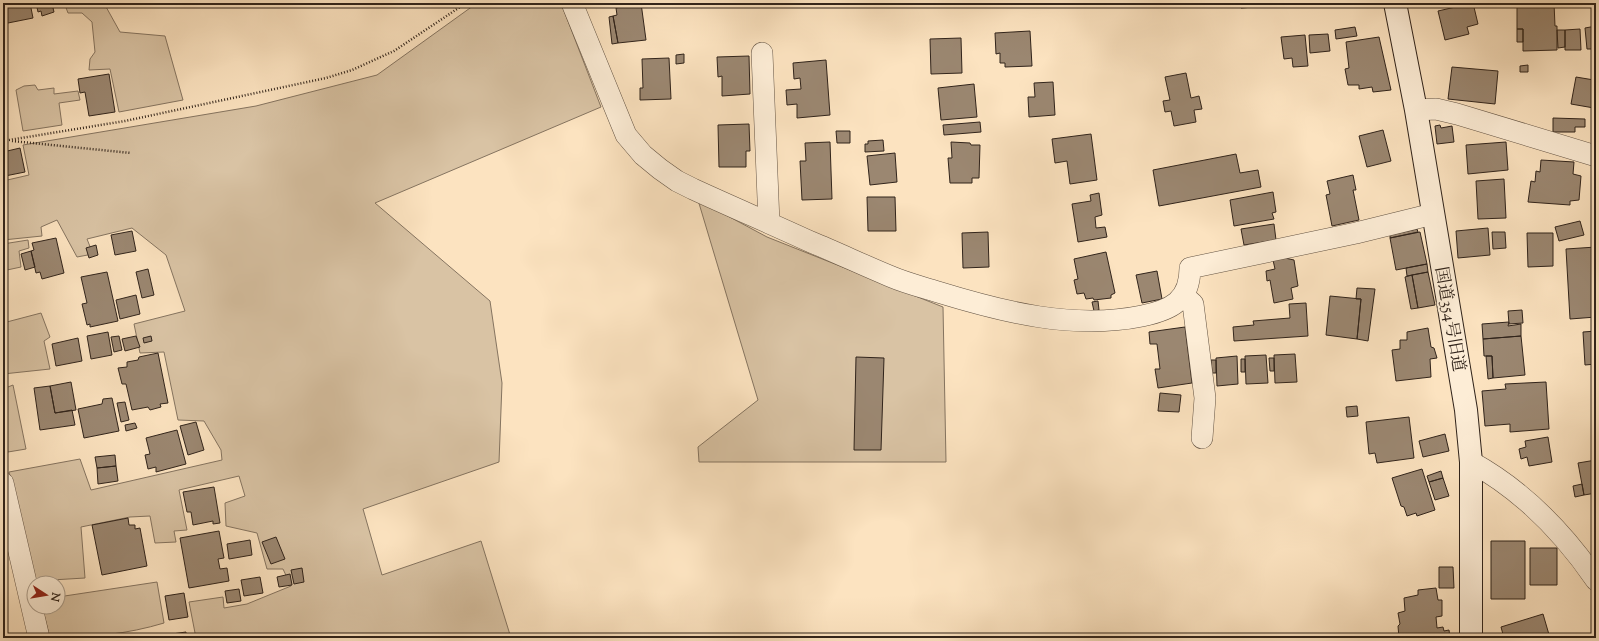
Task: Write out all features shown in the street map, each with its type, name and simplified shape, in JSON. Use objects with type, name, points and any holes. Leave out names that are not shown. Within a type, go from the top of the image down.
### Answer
[{"type":"street","points":[[572,3],[626,135],[643,155],[677,181],[893,278],[972,303],[1032,316],[1102,321],[1126,319],[1172,306],[1184,296],[1188,287],[1190,268],[1356,233],[1433,214]]},
{"type":"street","name":"国道354号旧道","points":[[1395,3],[1416,110],[1466,410],[1471,462],[1471,638]]},
{"type":"street","points":[[762,53],[769,222]]},
{"type":"street","points":[[1416,110],[1436,109],[1457,114],[1596,156]]},
{"type":"street","points":[[1184,296],[1193,304],[1205,398],[1202,438]]},
{"type":"street","points":[[1471,462],[1497,476],[1525,498],[1557,529],[1596,580]]},
{"type":"street","points":[[3,483],[39,638]]},
{"type":"path","points":[[3,141],[125,121],[326,78],[352,70],[394,51],[466,3]]},
{"type":"path","points":[[8,140],[132,152]]},
{"type":"shaded area","points":[[477,3],[561,3],[601,107],[375,203],[490,301],[502,383],[499,462],[363,509],[382,575],[481,541],[511,638],[264,638],[263,634],[246,638],[196,638],[189,602],[223,597],[224,608],[247,604],[291,586],[283,569],[267,569],[257,533],[226,526],[225,503],[245,496],[239,476],[179,490],[187,530],[174,531],[176,542],[155,543],[150,516],[130,517],[81,527],[85,578],[66,579],[66,575],[34,575],[9,472],[80,459],[91,490],[222,460],[221,450],[204,421],[178,420],[164,352],[140,353],[134,324],[185,311],[166,255],[132,228],[87,239],[93,254],[77,257],[57,220],[41,227],[42,236],[3,240],[3,181],[29,175],[23,145],[256,106],[377,75]]},
{"type":"shaded area","points":[[65,5],[105,5],[120,32],[165,36],[183,100],[119,112],[110,69],[89,70],[90,59],[95,52],[92,22],[82,13],[68,13]]},
{"type":"shaded area","points":[[35,85],[38,90],[54,88],[54,94],[78,91],[80,100],[59,103],[62,125],[23,131],[16,90],[24,86]]},
{"type":"shaded area","points":[[698,200],[767,237],[943,307],[946,462],[699,462],[698,447],[758,400]]},
{"type":"shaded area","points":[[28,240],[29,248],[19,251],[21,267],[7,270],[3,262],[3,244]]},
{"type":"shaded area","points":[[41,313],[50,337],[44,341],[50,369],[3,374],[3,323]]},
{"type":"shaded area","points":[[13,385],[26,449],[8,452],[3,433],[3,389]]},
{"type":"shaded area","points":[[157,582],[164,623],[108,635],[50,638],[44,615],[66,615],[66,596]]},
{"type":"building","points":[[3,3],[30,3],[33,18],[3,24]]},
{"type":"building","points":[[36,3],[57,3],[58,6],[53,8],[54,12],[42,16],[41,11],[38,12]]},
{"type":"building","points":[[626,3],[641,3],[646,40],[618,43],[613,16],[617,15],[616,8],[626,6]]},
{"type":"building","points":[[1240,3],[1253,3],[1254,7],[1241,8]]},
{"type":"building","points":[[1257,3],[1284,3],[1257,6]]},
{"type":"building","points":[[1473,3],[1478,24],[1467,27],[1469,34],[1445,40],[1438,11]]},
{"type":"building","points":[[1517,3],[1554,3],[1555,26],[1557,26],[1557,50],[1523,51],[1523,29],[1517,29]]},
{"type":"building","points":[[613,16],[618,43],[612,44],[609,17]]},
{"type":"building","points":[[1596,26],[1596,49],[1587,49],[1585,28]]},
{"type":"building","points":[[1355,27],[1357,36],[1336,39],[1335,30]]},
{"type":"building","points":[[1517,29],[1523,29],[1523,42],[1517,42]]},
{"type":"building","points":[[1580,29],[1581,50],[1565,50],[1565,30]]},
{"type":"building","points":[[1557,30],[1565,30],[1565,47],[1558,48]]},
{"type":"building","points":[[1030,31],[1032,66],[1005,67],[1005,63],[1000,63],[1000,53],[996,54],[995,33]]},
{"type":"building","points":[[1328,34],[1330,51],[1310,53],[1309,35]]},
{"type":"building","points":[[1305,35],[1308,66],[1293,67],[1292,58],[1284,59],[1281,37]]},
{"type":"building","points":[[1379,37],[1391,90],[1373,92],[1372,87],[1359,89],[1359,85],[1348,85],[1345,69],[1349,68],[1346,42]]},
{"type":"building","points":[[961,38],[962,73],[931,74],[930,39]]},
{"type":"building","points":[[684,54],[684,63],[676,64],[676,55]]},
{"type":"building","points":[[749,56],[750,94],[722,96],[722,76],[718,77],[717,57]]},
{"type":"building","points":[[669,58],[671,99],[640,100],[640,88],[643,88],[642,59]]},
{"type":"building","points":[[826,60],[830,115],[797,118],[797,104],[787,105],[786,90],[801,89],[800,78],[794,79],[793,63]]},
{"type":"building","points":[[1528,65],[1528,72],[1520,72],[1520,66]]},
{"type":"building","points":[[1452,67],[1498,71],[1495,104],[1448,99]]},
{"type":"building","points":[[1186,73],[1191,98],[1199,96],[1202,109],[1194,110],[1196,122],[1174,126],[1171,111],[1165,112],[1163,101],[1170,100],[1165,77]]},
{"type":"building","points":[[109,74],[115,112],[89,116],[85,92],[80,93],[78,79]]},
{"type":"building","points":[[1576,77],[1594,80],[1592,95],[1596,96],[1594,108],[1571,104]]},
{"type":"building","points":[[1053,82],[1055,115],[1029,117],[1028,97],[1035,97],[1034,83]]},
{"type":"building","points":[[974,84],[977,117],[941,120],[938,88]]},
{"type":"building","points":[[1553,118],[1585,119],[1585,127],[1575,127],[1575,132],[1553,132]]},
{"type":"building","points":[[980,122],[981,132],[944,135],[943,125]]},
{"type":"building","points":[[749,124],[750,151],[746,151],[746,167],[719,167],[718,125]]},
{"type":"building","points":[[1440,125],[1441,128],[1452,126],[1454,142],[1437,144],[1435,126]]},
{"type":"building","points":[[1383,130],[1391,161],[1367,167],[1359,136]]},
{"type":"building","points":[[836,131],[850,131],[850,143],[837,143]]},
{"type":"building","points":[[1091,134],[1097,180],[1070,184],[1067,161],[1055,163],[1052,139]]},
{"type":"building","points":[[883,140],[884,151],[865,152],[865,144],[868,144],[868,141]]},
{"type":"building","points":[[830,142],[832,199],[802,200],[800,161],[806,161],[805,143]]},
{"type":"building","points":[[951,142],[980,145],[979,178],[972,178],[972,183],[950,183],[948,158],[952,158]]},
{"type":"building","points":[[1506,142],[1508,170],[1468,174],[1466,145]]},
{"type":"building","points":[[20,148],[25,172],[5,176],[3,152]]},
{"type":"building","points":[[895,153],[897,182],[870,185],[867,156]]},
{"type":"building","points":[[1236,154],[1240,173],[1258,170],[1261,187],[1159,206],[1153,170]]},
{"type":"building","points":[[1541,160],[1574,162],[1573,174],[1581,176],[1579,200],[1570,201],[1570,205],[1528,202],[1531,181],[1535,182],[1536,171],[1540,172]]},
{"type":"building","points":[[1353,175],[1356,190],[1353,190],[1359,220],[1332,226],[1326,195],[1330,194],[1327,181]]},
{"type":"building","points":[[1504,179],[1506,218],[1478,219],[1476,181]]},
{"type":"building","points":[[1273,192],[1276,212],[1272,213],[1274,219],[1234,226],[1230,200]]},
{"type":"building","points":[[1099,193],[1102,215],[1095,217],[1096,228],[1105,227],[1107,237],[1078,242],[1072,204],[1091,201],[1090,195]]},
{"type":"building","points":[[867,197],[895,197],[896,231],[868,231]]},
{"type":"building","points":[[1580,221],[1584,235],[1559,241],[1555,227]]},
{"type":"building","points":[[1274,224],[1276,240],[1244,245],[1241,229]]},
{"type":"building","points":[[1488,228],[1490,255],[1458,258],[1456,231]]},
{"type":"building","points":[[1417,229],[1418,232],[1390,238],[1390,235]]},
{"type":"building","points":[[132,231],[136,251],[115,255],[111,235]]},
{"type":"building","points":[[988,232],[989,267],[963,268],[962,233]]},
{"type":"building","points":[[1420,232],[1427,264],[1396,270],[1390,238]]},
{"type":"building","points":[[1492,232],[1505,232],[1506,248],[1493,249]]},
{"type":"building","points":[[1527,233],[1553,233],[1553,266],[1528,267]]},
{"type":"building","points":[[56,238],[64,273],[42,279],[40,272],[36,273],[31,251],[34,250],[32,243]]},
{"type":"building","points":[[96,245],[98,255],[89,258],[86,248]]},
{"type":"building","points":[[1596,247],[1596,317],[1570,319],[1566,249]]},
{"type":"building","points":[[31,251],[35,267],[25,270],[21,254]]},
{"type":"building","points":[[1106,252],[1115,293],[1111,295],[1111,298],[1094,300],[1093,298],[1086,299],[1084,293],[1077,294],[1074,280],[1078,279],[1074,259]]},
{"type":"building","points":[[1285,258],[1294,260],[1298,286],[1291,288],[1293,299],[1274,303],[1270,280],[1267,281],[1266,271],[1275,269],[1273,260]]},
{"type":"building","points":[[1427,264],[1428,272],[1407,276],[1406,268]]},
{"type":"building","points":[[148,269],[154,295],[142,298],[136,272]]},
{"type":"building","points":[[1157,271],[1162,299],[1142,303],[1136,275]]},
{"type":"building","points":[[107,272],[118,321],[90,327],[90,324],[87,325],[82,304],[87,303],[81,277]]},
{"type":"building","points":[[1428,272],[1435,305],[1418,308],[1412,275]]},
{"type":"building","points":[[1412,275],[1418,308],[1411,309],[1405,277]]},
{"type":"building","points":[[1357,288],[1375,289],[1368,341],[1357,339],[1361,299],[1356,299]]},
{"type":"building","points":[[136,295],[140,314],[120,319],[116,300]]},
{"type":"building","points":[[1330,296],[1361,299],[1357,339],[1326,335]]},
{"type":"building","points":[[1098,301],[1099,310],[1094,311],[1092,302]]},
{"type":"building","points":[[1306,303],[1308,336],[1234,341],[1233,327],[1254,325],[1253,321],[1290,318],[1289,304]]},
{"type":"building","points":[[1522,310],[1523,323],[1509,324],[1508,311]]},
{"type":"building","points":[[1509,322],[1508,326],[1521,324],[1521,336],[1483,339],[1482,324]]},
{"type":"building","points":[[1185,327],[1192,383],[1158,388],[1155,369],[1160,369],[1157,344],[1150,344],[1149,332]]},
{"type":"building","points":[[1428,328],[1431,347],[1434,348],[1437,358],[1430,359],[1431,377],[1396,381],[1392,350],[1400,349],[1400,340],[1407,340],[1407,332]]},
{"type":"building","points":[[1596,331],[1596,364],[1585,365],[1583,332]]},
{"type":"building","points":[[108,332],[112,355],[91,359],[87,336]]},
{"type":"building","points":[[119,336],[122,350],[114,352],[111,337]]},
{"type":"building","points":[[136,336],[140,347],[125,351],[122,339]]},
{"type":"building","points":[[151,336],[152,341],[144,343],[143,338]]},
{"type":"building","points":[[1521,336],[1525,375],[1493,378],[1492,356],[1484,356],[1483,339]]},
{"type":"building","points":[[78,338],[82,361],[56,366],[52,344]]},
{"type":"building","points":[[158,353],[168,403],[160,404],[161,407],[150,410],[148,407],[132,410],[126,384],[122,384],[118,368],[127,367],[127,362],[138,360],[139,357]]},
{"type":"building","points":[[1295,354],[1297,382],[1275,383],[1274,355]]},
{"type":"building","points":[[1266,355],[1268,383],[1246,384],[1245,356]]},
{"type":"building","points":[[1237,356],[1238,384],[1217,386],[1216,358]]},
{"type":"building","points":[[1486,356],[1492,356],[1493,378],[1488,379]]},
{"type":"building","points":[[856,357],[884,358],[881,450],[854,450]]},
{"type":"building","points":[[1269,358],[1274,358],[1274,371],[1270,371]]},
{"type":"building","points":[[1241,359],[1245,359],[1245,372],[1241,372]]},
{"type":"building","points":[[1211,360],[1216,360],[1216,373],[1212,373]]},
{"type":"building","points":[[71,382],[76,410],[55,413],[50,386]]},
{"type":"building","points":[[1546,382],[1549,429],[1510,432],[1510,424],[1485,426],[1482,391],[1506,389],[1505,384]]},
{"type":"building","points":[[50,386],[55,413],[72,410],[75,425],[40,430],[34,388]]},
{"type":"building","points":[[1160,393],[1181,395],[1179,412],[1158,411]]},
{"type":"building","points":[[112,398],[119,431],[84,438],[78,409],[102,404],[103,399]]},
{"type":"building","points":[[125,402],[129,420],[121,422],[117,403]]},
{"type":"building","points":[[1357,406],[1358,416],[1347,417],[1346,407]]},
{"type":"building","points":[[1409,417],[1414,458],[1377,463],[1375,453],[1369,454],[1366,422]]},
{"type":"building","points":[[196,422],[204,450],[188,455],[180,426]]},
{"type":"building","points":[[135,423],[137,428],[126,431],[125,425]]},
{"type":"building","points":[[177,430],[186,464],[156,472],[156,467],[148,469],[145,455],[150,454],[146,438]]},
{"type":"building","points":[[1445,434],[1449,451],[1423,457],[1419,441]]},
{"type":"building","points":[[1548,437],[1552,462],[1529,466],[1527,457],[1521,459],[1519,449],[1526,447],[1525,441]]},
{"type":"building","points":[[115,455],[116,466],[97,468],[95,457]]},
{"type":"building","points":[[1596,460],[1596,493],[1584,495],[1578,463]]},
{"type":"building","points":[[116,466],[118,481],[98,484],[97,468]]},
{"type":"building","points":[[1422,469],[1435,510],[1417,516],[1416,513],[1407,516],[1404,507],[1401,506],[1392,478]]},
{"type":"building","points":[[1441,471],[1443,478],[1429,482],[1427,476]]},
{"type":"building","points":[[1443,478],[1449,496],[1435,500],[1429,482]]},
{"type":"building","points":[[1582,484],[1584,495],[1575,497],[1573,486]]},
{"type":"building","points":[[214,487],[220,523],[213,524],[213,521],[193,525],[191,512],[187,512],[183,492]]},
{"type":"building","points":[[128,518],[129,525],[135,525],[135,529],[140,528],[147,566],[102,575],[92,525]]},
{"type":"building","points":[[219,531],[224,558],[218,559],[220,569],[227,568],[229,581],[189,588],[180,538]]},
{"type":"building","points":[[276,537],[285,559],[271,564],[262,542]]},
{"type":"building","points":[[250,540],[252,555],[229,559],[227,544]]},
{"type":"building","points":[[1491,541],[1525,541],[1525,599],[1491,599]]},
{"type":"building","points":[[1530,548],[1557,548],[1557,585],[1530,585]]},
{"type":"building","points":[[1439,567],[1453,567],[1454,588],[1439,588]]},
{"type":"building","points":[[302,568],[304,582],[294,584],[291,570]]},
{"type":"building","points":[[290,574],[292,585],[279,587],[277,577]]},
{"type":"building","points":[[260,577],[263,593],[244,596],[241,580]]},
{"type":"building","points":[[1436,588],[1438,600],[1442,600],[1442,616],[1436,617],[1437,628],[1443,627],[1444,631],[1449,630],[1450,638],[1399,638],[1398,626],[1400,624],[1398,613],[1405,611],[1404,598],[1418,595],[1418,590]]},
{"type":"building","points":[[239,589],[241,601],[227,603],[225,591]]},
{"type":"building","points":[[184,593],[188,617],[169,620],[165,596]]},
{"type":"building","points":[[1543,614],[1550,638],[1504,638],[1501,627]]},
{"type":"building","points":[[186,632],[186,638],[159,638],[158,636]]}]
